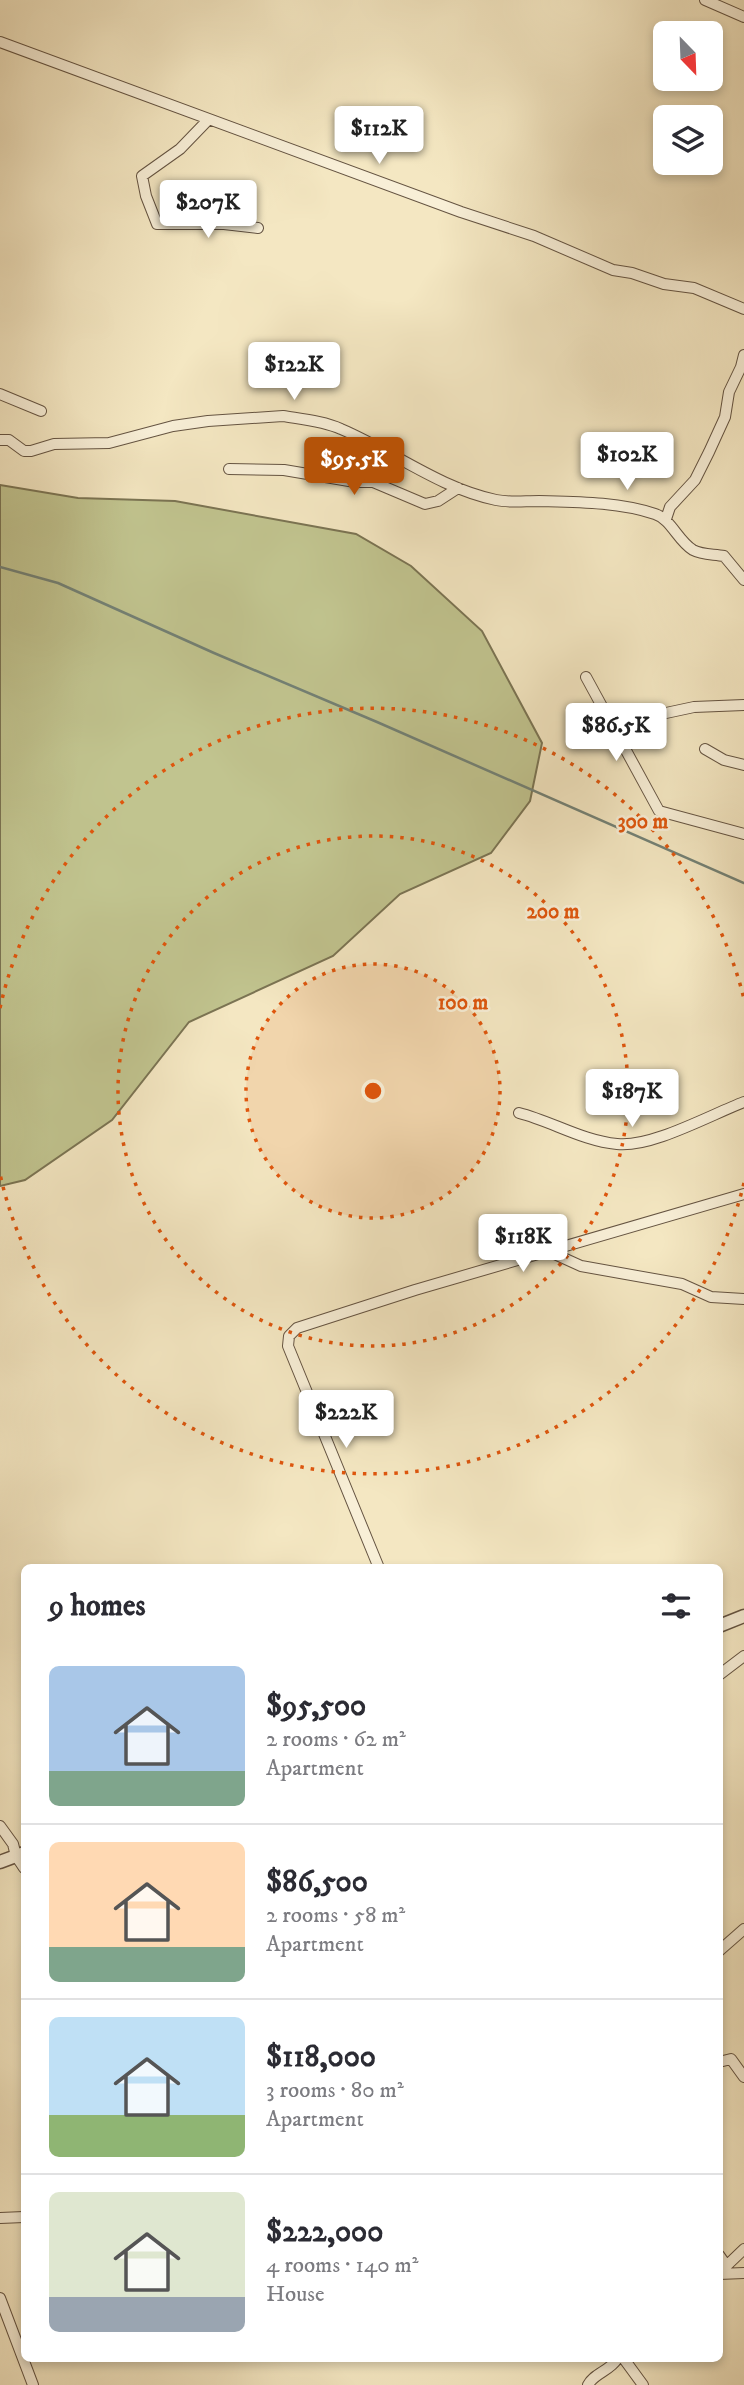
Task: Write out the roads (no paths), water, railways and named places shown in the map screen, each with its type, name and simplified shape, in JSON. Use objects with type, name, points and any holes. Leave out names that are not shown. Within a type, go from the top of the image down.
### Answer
[{"type":"street","points":[[705,0],[744,18]]},
{"type":"street","points":[[0,42],[461,212],[534,236],[613,270],[632,273],[664,284],[694,288],[744,309]]},
{"type":"street","points":[[208,120],[180,149],[142,176],[146,197],[157,223],[224,224],[258,228]]},
{"type":"street","points":[[666,519],[670,507],[695,480],[709,452],[724,417],[729,393],[744,355]]},
{"type":"street","points":[[0,394],[41,411]]},
{"type":"street","points":[[0,440],[9,440],[24,451],[30,451],[54,444],[109,443],[173,426],[208,421],[283,416],[339,428],[439,481],[497,500],[578,502],[657,514],[666,519],[689,547],[699,552],[724,556],[744,580]]},
{"type":"street","points":[[229,470],[284,470],[355,482],[373,482],[425,505],[438,501],[458,488]]},
{"type":"street","points":[[586,677],[659,811],[744,834]]},
{"type":"street","points":[[605,713],[652,716],[694,707],[744,705]]},
{"type":"street","points":[[705,749],[724,760],[744,765]]},
{"type":"street","points":[[519,1113],[600,1141],[631,1145],[674,1131],[744,1102]]},
{"type":"street","points":[[377,1564],[291,1356],[289,1336],[297,1328],[744,1194]]},
{"type":"street","points":[[548,1251],[581,1266],[682,1284],[711,1297],[744,1299]]},
{"type":"street","points":[[723,1624],[744,1616]]},
{"type":"street","points":[[723,1672],[744,1656]]},
{"type":"street","points":[[0,1826],[20,1854],[0,1862]]},
{"type":"street","points":[[723,1947],[744,1929]]},
{"type":"street","points":[[723,2061],[731,2059],[744,2077]]},
{"type":"street","points":[[0,2218],[21,2217]]},
{"type":"street","points":[[723,2269],[744,2249]]},
{"type":"street","points":[[723,2271],[744,2273]]},
{"type":"street","points":[[0,2298],[21,2353]]},
{"type":"street","points":[[24,2362],[33,2385]]},
{"type":"street","points":[[587,2385],[615,2362]]},
{"type":"street","points":[[626,2362],[643,2385]]},
{"type":"waterway","points":[[0,567],[58,583],[744,883]]}]
